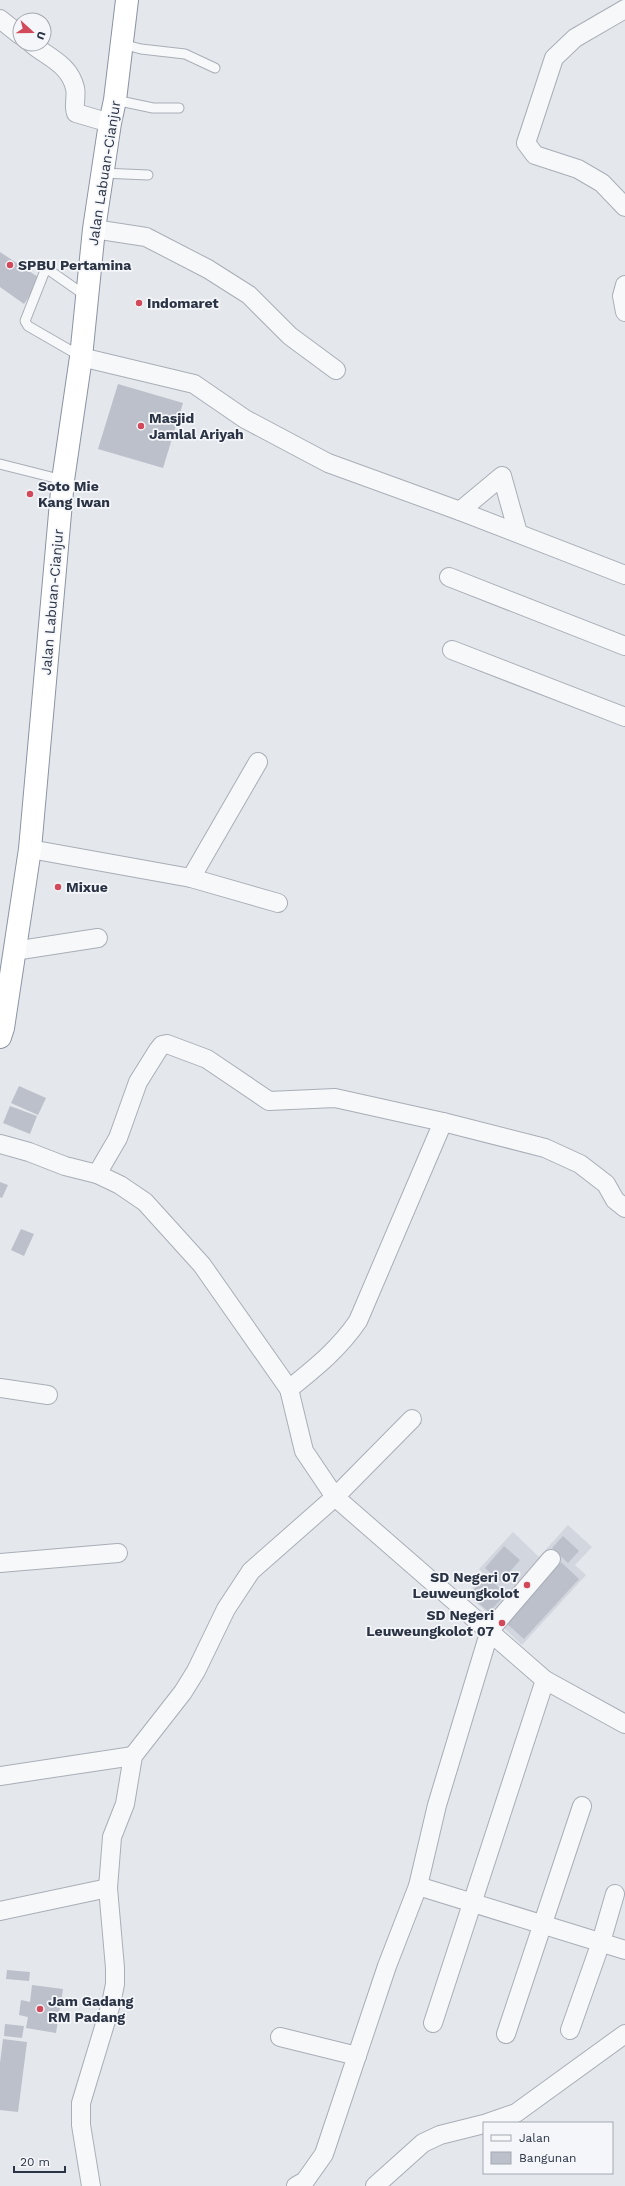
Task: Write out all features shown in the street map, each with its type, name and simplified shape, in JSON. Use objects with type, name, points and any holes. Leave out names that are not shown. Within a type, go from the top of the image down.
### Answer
[{"type":"highway","name":"Jalan Labuan-Cianjur","points":[[1,1030],[30,850],[63,480],[81,357],[94,229],[102,172],[115,100],[127,0]]},
{"type":"street","points":[[625,9],[574,38],[554,58],[526,143],[535,155],[578,169],[602,183],[625,207]]},
{"type":"street","points":[[0,19],[12,29]]},
{"type":"street","points":[[44,52],[63,65],[72,77],[76,91],[76,113],[110,124]]},
{"type":"street","points":[[94,229],[146,237],[208,269],[249,295],[290,336],[336,370]]},
{"type":"street","points":[[625,286],[622,296],[625,312]]},
{"type":"street","points":[[81,357],[194,384],[245,419],[328,463],[460,511],[625,575]]},
{"type":"street","points":[[460,511],[502,476],[518,533]]},
{"type":"street","points":[[449,577],[625,646]]},
{"type":"street","points":[[452,650],[625,717]]},
{"type":"street","points":[[190,878],[258,762]]},
{"type":"street","points":[[30,850],[190,878],[278,903]]},
{"type":"street","points":[[14,950],[98,938]]},
{"type":"street","points":[[97,1174],[118,1138],[138,1082],[158,1050],[162,1045],[167,1044],[207,1059],[269,1101],[335,1098],[443,1122],[545,1148],[580,1164],[606,1184],[615,1200],[625,1208]]},
{"type":"street","points":[[289,1389],[328,1358],[346,1338],[358,1321],[443,1122]]},
{"type":"street","points":[[0,1144],[29,1152],[65,1166],[97,1174],[120,1185],[145,1202],[202,1265],[289,1389],[304,1451],[334,1497],[490,1630],[545,1680],[625,1724]]},
{"type":"street","points":[[0,1388],[48,1395]]},
{"type":"street","points":[[91,2186],[81,2125],[81,2103],[111,2004],[114,1984],[115,1962],[108,1888],[112,1837],[125,1804],[133,1756],[183,1692],[196,1671],[226,1609],[251,1571],[334,1497],[412,1419]]},
{"type":"street","points":[[0,1563],[118,1553]]},
{"type":"street","points":[[296,2186],[305,2180],[324,2154],[387,1966],[418,1886],[437,1805],[490,1630],[551,1559]]},
{"type":"street","points":[[433,2023],[545,1680]]},
{"type":"street","points":[[0,1776],[133,1756]]},
{"type":"street","points":[[506,2034],[541,1924],[582,1806]]},
{"type":"street","points":[[418,1886],[625,1950]]},
{"type":"street","points":[[0,1911],[108,1888]]},
{"type":"street","points":[[570,2030],[601,1942],[615,1894]]},
{"type":"street","points":[[488,2122],[516,2113],[625,2034]]},
{"type":"street","points":[[280,2037],[358,2056]]},
{"type":"street","points":[[375,2186],[423,2143],[440,2135],[483,2124]]},
{"type":"lane","points":[[122,44],[142,49],[185,54],[215,68]]},
{"type":"lane","points":[[115,100],[153,108],[178,108]]},
{"type":"lane","points":[[102,172],[148,175]]},
{"type":"lane","points":[[81,357],[28,326],[25,321],[46,268],[86,296]]},
{"type":"lane","points":[[0,464],[63,480]]},
{"type":"shaded area","name":"SD Negeri 07 Leuweungkolot","points":[[568,1525],[592,1547],[575,1565],[586,1575],[522,1645],[467,1594],[485,1575],[479,1569],[513,1532],[539,1557]]},
{"type":"building","name":"SPBU Pertamina","points":[[0,252],[41,279],[24,304],[0,287]]},
{"type":"building","name":"Masjid Jamlal Ariyah","points":[[118,384],[183,403],[163,468],[98,449]]},
{"type":"building","points":[[19,1086],[46,1098],[38,1115],[11,1103]]},
{"type":"building","points":[[10,1106],[37,1116],[30,1134],[3,1123]]},
{"type":"building","points":[[0,1182],[8,1185],[2,1198],[0,1197]]},
{"type":"building","points":[[21,1229],[34,1234],[24,1256],[11,1250]]},
{"type":"building","points":[[563,1536],[579,1551],[568,1563],[552,1548]]},
{"type":"building","points":[[504,1546],[520,1560],[501,1582],[485,1568]]},
{"type":"building","points":[[561,1562],[579,1579],[524,1639],[506,1623]]},
{"type":"building","points":[[486,1576],[506,1594],[489,1612],[469,1595]]},
{"type":"building","points":[[7,1970],[30,1972],[29,1981],[6,1979]]},
{"type":"building","name":"Jam Gadang RM Padang","points":[[32,1985],[63,1989],[56,2033],[26,2028],[28,2017],[19,2015],[21,2000],[30,2002]]},
{"type":"building","points":[[5,2024],[24,2026],[22,2038],[4,2036]]},
{"type":"building","points":[[3,2039],[27,2042],[18,2112],[0,2110],[0,2063]]},
{"type":"place","name":"SPBU Pertamina","points":[[10,265]]},
{"type":"place","name":"Indomaret","points":[[139,303]]},
{"type":"place","name":"Masjid Jamlal Ariyah","points":[[141,426]]},
{"type":"place","name":"Soto Mie Kang Iwan","points":[[30,494]]},
{"type":"place","name":"Mixue","points":[[58,887]]},
{"type":"place","name":"SD Negeri 07 Leuweungkolot","points":[[527,1585]]},
{"type":"place","name":"SD Negeri Leuweungkolot 07","points":[[502,1623]]},
{"type":"place","name":"Jam Gadang RM Padang","points":[[40,2009]]}]
